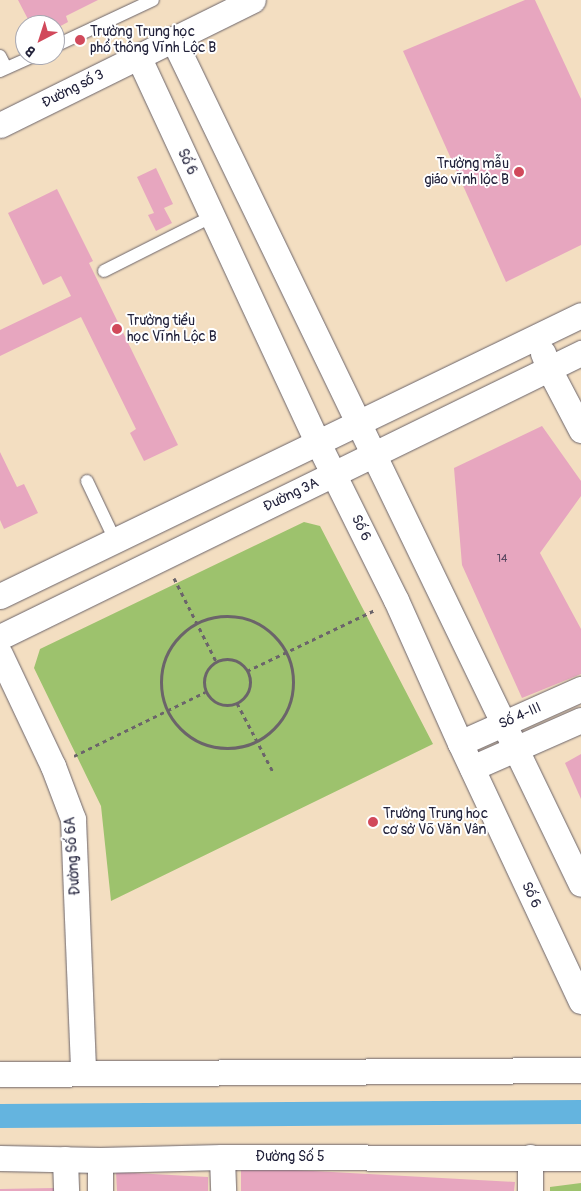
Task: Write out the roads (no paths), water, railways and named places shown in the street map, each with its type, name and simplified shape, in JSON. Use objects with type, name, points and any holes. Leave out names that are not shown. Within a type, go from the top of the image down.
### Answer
[{"type":"street","name":"Đường số 3","points":[[0,125],[253,0]]},
{"type":"street","points":[[173,39],[356,423],[375,454],[581,884]]},
{"type":"street","name":"Số 6","points":[[138,56],[318,442],[396,600],[460,743],[581,1001]]},
{"type":"street","points":[[0,596],[581,315]]},
{"type":"street","points":[[537,336],[549,369],[581,430]]},
{"type":"street","name":"Đường 3A","points":[[0,637],[581,353]]},
{"type":"street","points":[[146,525],[163,558]]},
{"type":"street","name":"Đường Số 6A","points":[[0,654],[53,766],[74,818],[83,1073]]},
{"type":"street","name":"Số 4-III","points":[[460,743],[581,689]]},
{"type":"street","name":"Số 4-III","points":[[472,768],[581,720]]},
{"type":"street","points":[[0,1074],[581,1070]]},
{"type":"street","points":[[222,1157],[223,1191]]},
{"type":"street","name":"Đường Số 5","points":[[0,1158],[100,1160],[222,1157],[581,1158]]},
{"type":"street","points":[[530,1157],[530,1191]]},
{"type":"street","points":[[65,1159],[66,1191]]},
{"type":"street","points":[[100,1160],[100,1191]]},
{"type":"lane","points":[[65,41],[153,0]]},
{"type":"lane","points":[[2,65],[15,61]]},
{"type":"lane","points":[[104,271],[213,216]]},
{"type":"lane","points":[[87,481],[115,540]]},
{"type":"waterway","points":[[0,1116],[581,1112]]},
{"type":"place","name":"Trường Trung học phổ thông Vĩnh Lộc B","points":[[80,40]]},
{"type":"place","name":"Trường mẫu giáo vĩnh lộc B","points":[[519,172]]},
{"type":"place","name":"Trường tiểu học Vĩnh Lộc B","points":[[117,329]]},
{"type":"place","name":"Trường Trung học cơ sở Võ Văn Vân","points":[[373,822]]}]
